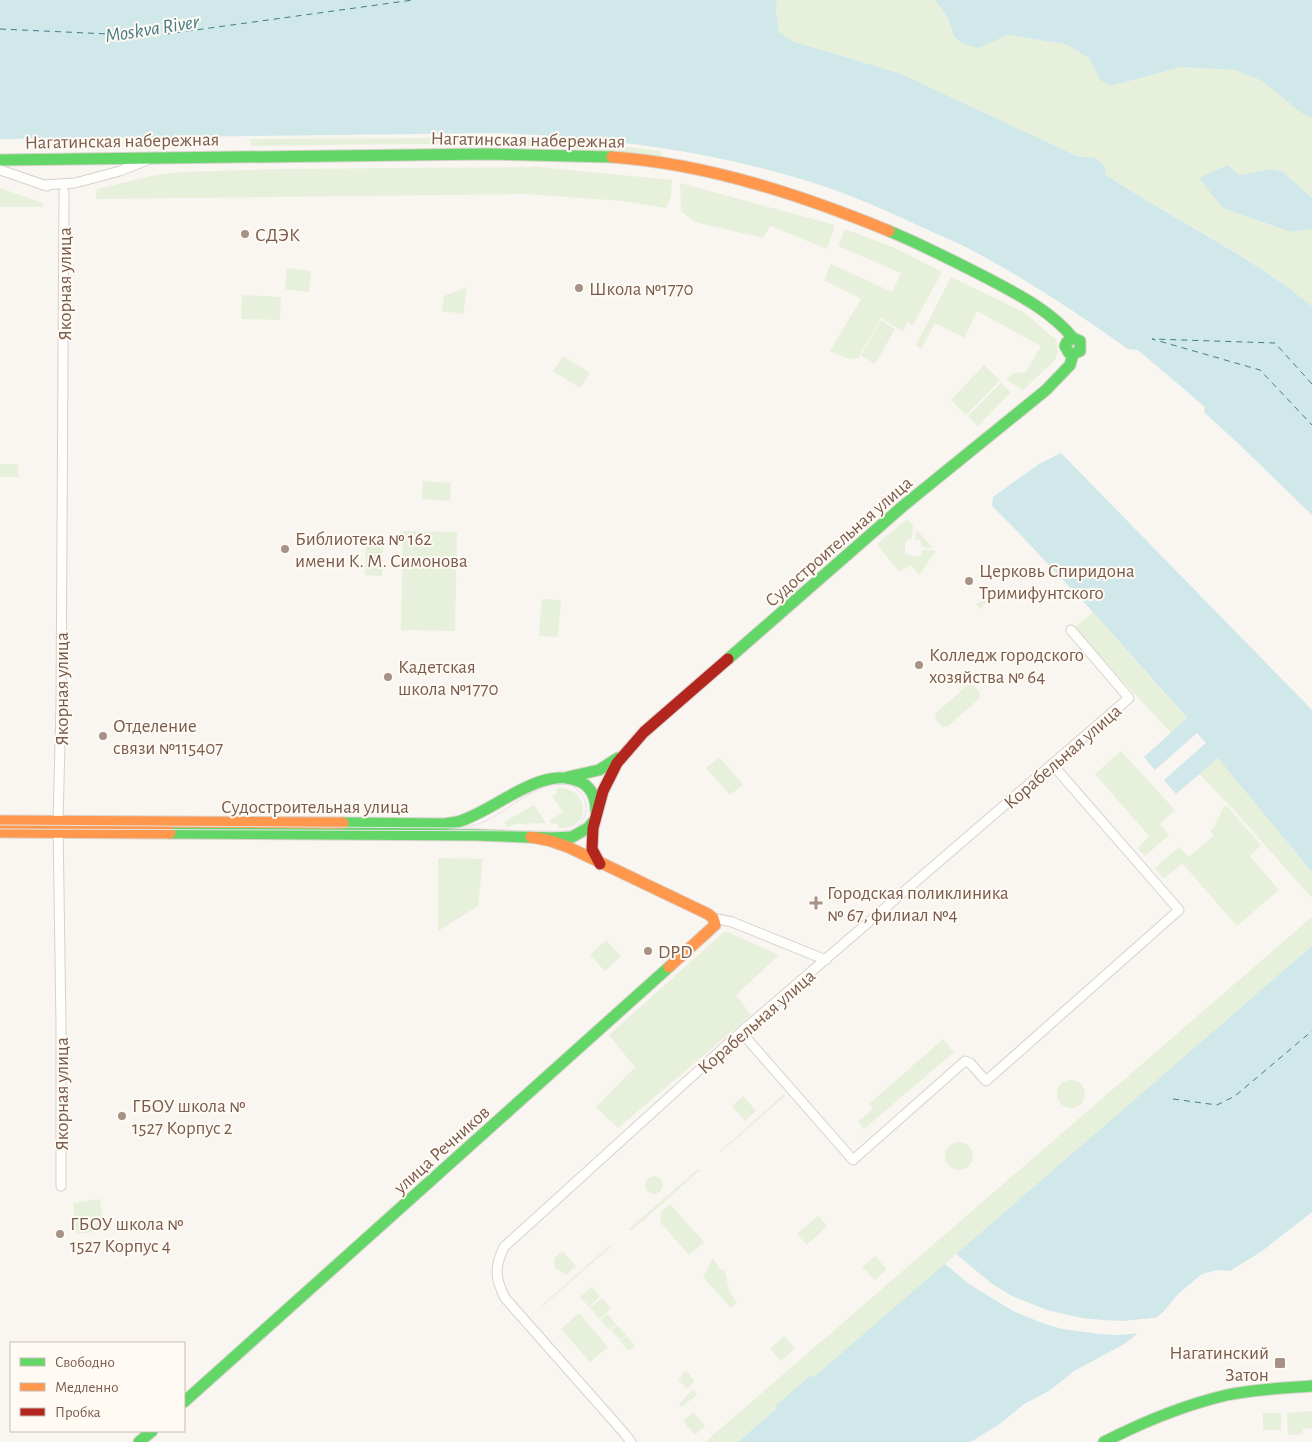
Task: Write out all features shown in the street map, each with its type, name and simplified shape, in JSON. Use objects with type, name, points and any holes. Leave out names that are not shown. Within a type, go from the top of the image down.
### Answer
[{"type":"street","name":"Нагатинская набережная","points":[[4,160],[535,153],[623,158],[694,169],[768,188],[829,207],[918,244],[978,273],[1038,308],[1062,324],[1073,338]]},
{"type":"street","points":[[44,184],[75,184],[120,171],[155,157]]},
{"type":"street","points":[[116,158],[122,164],[120,171]]},
{"type":"street","points":[[4,160],[1,167],[2,171],[64,192],[75,184]]},
{"type":"street","name":"Якорная улица","points":[[61,1186],[58,827],[64,192]]},
{"type":"street","name":"Судостроительная улица","points":[[624,754],[654,723],[903,506],[1046,390],[1070,366],[1074,354],[1069,353],[1065,346],[1073,338]]},
{"type":"street","name":"Корабельная улица","points":[[631,1442],[505,1298],[498,1283],[496,1271],[498,1259],[504,1247],[740,1032],[1129,698],[1072,630]]},
{"type":"street","points":[[563,778],[599,770],[624,754]]},
{"type":"street","points":[[600,864],[591,846],[595,817],[611,773],[624,754]]},
{"type":"street","points":[[740,1032],[853,1160],[965,1061],[970,1063],[986,1081],[1179,910],[1052,764]]},
{"type":"street","name":"Судостроительная улица","points":[[0,832],[58,827],[445,824],[461,822],[518,791],[543,782],[563,778],[581,781],[588,786],[596,802],[595,817]]},
{"type":"street","points":[[470,817],[468,827],[476,835]]},
{"type":"street","points":[[531,837],[572,837],[588,828],[595,817]]},
{"type":"street","name":"Судостроительная улица","points":[[0,821],[58,827],[531,837]]},
{"type":"street","points":[[531,837],[568,847],[714,918],[732,922],[826,960]]},
{"type":"street","name":"улица Речников","points":[[185,1401],[712,929],[715,925],[714,918]]},
{"type":"street","points":[[1104,1442],[1193,1404],[1229,1395],[1312,1386]]},
{"type":"street","points":[[139,1442],[151,1432]]},
{"type":"green space","points":[[777,0],[935,0],[947,16],[954,37],[979,48],[1008,35],[1065,44],[1089,58],[1100,80],[1111,86],[1181,67],[1235,70],[1262,81],[1303,114],[1312,118],[1312,198],[1283,172],[1271,169],[1239,175],[1228,165],[1199,179],[1291,232],[1312,229],[1312,306],[1288,287],[1237,253],[1105,174],[1105,166],[1096,158],[1077,156],[899,73],[791,41],[779,32],[776,11]]},
{"type":"green space","points":[[250,139],[553,139],[662,151],[661,157],[559,147],[508,145],[251,146]]},
{"type":"green space","points":[[540,167],[672,180],[671,197],[666,208],[623,201],[526,194],[96,199],[97,189],[156,175],[182,172],[278,169]]},
{"type":"green space","points":[[680,183],[835,225],[827,249],[770,226],[763,238],[695,222],[681,211]]},
{"type":"green space","points":[[0,188],[43,203],[43,207],[0,207]]},
{"type":"green space","points":[[845,229],[895,248],[942,272],[913,325],[907,322],[903,332],[881,318],[858,358],[849,359],[830,351],[861,299],[824,280],[831,264],[892,292],[901,273],[838,246]]},
{"type":"green space","points":[[287,268],[311,271],[309,292],[285,289]]},
{"type":"green space","points":[[951,277],[1025,313],[1056,340],[1058,351],[1055,360],[1023,390],[1006,379],[1014,373],[1026,372],[1041,346],[977,311],[964,338],[935,323],[921,349],[916,345]]},
{"type":"green space","points":[[467,287],[463,314],[442,311],[444,296]]},
{"type":"green space","points":[[242,295],[281,297],[280,320],[241,319]]},
{"type":"green space","points":[[881,320],[895,329],[875,364],[861,355]]},
{"type":"green space","points":[[563,356],[590,373],[580,388],[553,371]]},
{"type":"green space","points":[[984,365],[1000,380],[966,415],[951,400]]},
{"type":"green space","points":[[1001,383],[1011,392],[978,426],[968,416]]},
{"type":"green space","points":[[0,464],[18,464],[19,477],[0,477]]},
{"type":"green space","points":[[423,481],[451,483],[450,501],[422,499]]},
{"type":"green space","points":[[907,519],[913,526],[912,539],[908,539],[905,545],[905,554],[915,557],[921,555],[922,550],[936,551],[919,575],[910,565],[899,572],[877,544]]},
{"type":"green space","points":[[916,529],[933,548],[922,547],[920,540],[915,540]]},
{"type":"green space","points":[[403,531],[457,532],[455,631],[401,630]]},
{"type":"green space","points":[[366,539],[383,540],[382,576],[365,575]]},
{"type":"green space","points":[[992,590],[996,594],[980,609],[976,604],[984,600]]},
{"type":"green space","points":[[542,599],[561,600],[558,637],[539,636]]},
{"type":"green space","points":[[1093,612],[1187,719],[1171,733],[1074,628]]},
{"type":"green space","points":[[969,684],[973,685],[980,693],[979,699],[948,726],[942,727],[935,719],[936,713]]},
{"type":"green space","points":[[1121,751],[1175,810],[1160,824],[1169,835],[1145,856],[1138,848],[1149,836],[1095,774]]},
{"type":"green space","points":[[719,757],[743,784],[730,795],[706,768]]},
{"type":"green space","points":[[1218,757],[1312,872],[1312,898],[1199,774]]},
{"type":"green space","points":[[560,788],[575,793],[583,805],[583,811],[577,823],[569,827],[558,828],[558,824],[551,823],[550,820],[563,812],[552,796],[557,794],[556,789]]},
{"type":"green space","points":[[534,805],[546,823],[516,824],[507,827],[504,822]]},
{"type":"green space","points":[[1226,805],[1261,845],[1250,856],[1279,890],[1237,926],[1182,863],[1164,879],[1155,868],[1179,847],[1189,857],[1214,835],[1210,831],[1216,826],[1215,824],[1221,814],[1220,812]]},
{"type":"green space","points":[[438,858],[483,859],[478,906],[438,931]]},
{"type":"green space","points":[[1312,917],[1312,946],[814,1378],[811,1375],[738,1442],[705,1442]]},
{"type":"green space","points":[[725,931],[779,955],[736,995],[751,1015],[618,1128],[596,1107],[635,1067],[609,1035]]},
{"type":"green space","points":[[606,940],[621,956],[605,971],[590,955]]},
{"type":"green space","points":[[943,1039],[954,1052],[864,1129],[858,1121],[873,1109],[869,1104]]},
{"type":"green space","points":[[1071,1080],[1081,1084],[1085,1094],[1081,1104],[1071,1108],[1061,1104],[1057,1094],[1061,1084]]},
{"type":"green space","points":[[784,1094],[785,1096],[720,1151]]},
{"type":"green space","points":[[743,1096],[756,1111],[745,1121],[732,1106]]},
{"type":"green space","points":[[959,1142],[969,1146],[973,1156],[969,1166],[959,1170],[949,1166],[945,1156],[949,1146]]},
{"type":"green space","points":[[698,1169],[700,1170],[631,1231],[629,1229]]},
{"type":"green space","points":[[654,1176],[661,1178],[663,1185],[661,1192],[654,1194],[647,1192],[645,1185],[647,1178]]},
{"type":"green space","points":[[100,1199],[104,1231],[77,1234],[73,1203]]},
{"type":"green space","points":[[670,1204],[704,1242],[689,1255],[660,1222],[661,1212]]},
{"type":"green space","points":[[818,1216],[827,1226],[807,1245],[797,1234]]},
{"type":"green space","points":[[610,1245],[612,1246],[542,1305]]},
{"type":"green space","points":[[562,1251],[576,1266],[566,1275],[555,1268],[554,1259]]},
{"type":"green space","points":[[875,1256],[887,1269],[875,1280],[862,1267]]},
{"type":"green space","points":[[713,1258],[719,1268],[725,1271],[729,1291],[737,1303],[731,1308],[703,1277]]},
{"type":"green space","points":[[592,1287],[600,1296],[589,1307],[580,1297]]},
{"type":"green space","points":[[602,1298],[611,1309],[599,1319],[590,1308]]},
{"type":"green space","points":[[579,1313],[608,1347],[590,1362],[561,1329]]},
{"type":"green space","points":[[607,1314],[616,1324],[609,1330],[600,1320]]},
{"type":"green space","points":[[617,1325],[626,1335],[620,1340],[611,1330]]},
{"type":"green space","points":[[627,1336],[635,1346],[629,1351],[620,1341]]},
{"type":"green space","points":[[784,1336],[795,1348],[781,1361],[770,1349]]},
{"type":"green space","points":[[686,1371],[695,1381],[686,1389],[678,1379]]},
{"type":"green space","points":[[693,1389],[697,1395],[681,1407],[679,1404]]},
{"type":"green space","points":[[1312,1411],[1312,1428],[1303,1429],[1303,1434],[1288,1435],[1287,1413]]},
{"type":"green space","points":[[693,1412],[705,1426],[695,1435],[683,1421]]},
{"type":"green space","points":[[1263,1413],[1281,1413],[1281,1430],[1263,1430]]},
{"type":"water","name":"Moskva River","points":[[0,0],[777,0],[776,11],[779,32],[791,41],[899,73],[1077,156],[1096,158],[1105,166],[1105,174],[1263,270],[1312,306],[1312,515],[1204,412],[1205,407],[1138,350],[1128,349],[1015,274],[968,248],[869,204],[804,180],[715,158],[643,145],[569,137],[496,133],[0,139]]},
{"type":"water","points":[[935,0],[1312,0],[1312,118],[1303,114],[1262,81],[1235,70],[1181,67],[1111,86],[1100,80],[1089,58],[1065,44],[1008,35],[979,48],[964,44],[954,37],[947,16]]},
{"type":"water","points":[[1228,165],[1239,175],[1271,169],[1283,172],[1312,198],[1312,229],[1291,232],[1223,208],[1199,178]]},
{"type":"water","points":[[1061,453],[1312,710],[1312,872],[1218,758],[1176,794],[1164,780],[1206,743],[1197,733],[1155,770],[1144,757],[1187,718],[1093,612],[992,506],[993,497],[1039,464]]},
{"type":"water","points":[[1312,946],[1312,1212],[1262,1251],[1230,1271],[1217,1270],[1202,1274],[1179,1293],[1163,1312],[1126,1343],[1074,1371],[1049,1391],[1024,1404],[1001,1423],[971,1442],[738,1442],[777,1408],[775,1406],[811,1375],[814,1377]]},
{"type":"pier","points":[[956,1254],[991,1283],[1010,1295],[1047,1310],[1082,1318],[1103,1320],[1123,1321],[1161,1317],[1142,1333],[1116,1335],[1062,1329],[1042,1323],[1013,1311],[969,1284],[945,1264]]},
{"type":"ferry route","points":[[0,29],[152,36],[413,0]]},
{"type":"ferry route","points":[[1312,384],[1275,343],[1152,339],[1260,370],[1312,425]]},
{"type":"ferry route","points":[[1173,1099],[1217,1105],[1235,1096],[1312,1031]]},
{"type":"tram line","points":[[0,825],[462,828],[488,820],[537,790],[551,785],[564,784],[575,788],[586,804],[586,813],[582,822],[575,828],[563,831],[0,829]]},
{"type":"traffic: fast","points":[[0,160],[488,154],[612,157]]},
{"type":"traffic: fast","points":[[889,231],[952,260],[1023,298],[1045,312],[1073,338]]},
{"type":"traffic: fast","points":[[1073,338],[1065,346],[1069,353],[1073,354]]},
{"type":"traffic: fast","points":[[728,659],[903,506],[1046,390],[1070,365],[1073,354],[1080,351],[1080,341],[1073,338]]},
{"type":"traffic: fast","points":[[568,777],[599,770],[618,758]]},
{"type":"traffic: fast","points":[[343,823],[445,824],[457,822],[472,817],[533,784],[549,779],[565,778],[581,782],[588,787],[594,798],[596,811]]},
{"type":"traffic: fast","points":[[170,833],[476,835],[551,838],[572,837],[588,828],[594,821]]},
{"type":"traffic: fast","points":[[185,1401],[669,967]]},
{"type":"traffic: fast","points":[[1104,1442],[1164,1415],[1211,1399],[1248,1391],[1312,1386]]},
{"type":"traffic: fast","points":[[139,1442],[151,1432]]},
{"type":"traffic: slow","points":[[612,157],[683,166],[754,183],[822,205],[889,231]]},
{"type":"traffic: slow","points":[[0,821],[343,823]]},
{"type":"traffic: slow","points":[[0,832],[170,833]]},
{"type":"traffic: slow","points":[[531,837],[568,847],[713,918],[715,925],[669,967]]},
{"type":"traffic: jam","points":[[600,864],[592,849],[593,828],[603,791],[617,763],[644,732],[728,659]]},
{"type":"place","name":"СДЭК","points":[[245,234]]},
{"type":"place","name":"Школа №1770","points":[[579,288]]},
{"type":"place","name":"Библиотека № 162 имени К. М. Симонова","points":[[285,549]]},
{"type":"place","name":"Церковь Спиридона Тримифунтского","points":[[969,581]]},
{"type":"place","name":"Колледж городского хозяйства № 64","points":[[919,665]]},
{"type":"place","name":"Кадетская школа №1770","points":[[388,677]]},
{"type":"place","name":"Отделение связи №115407","points":[[103,736]]},
{"type":"place","name":"Городская поликлиника № 67, филиал №4","points":[[816,903]]},
{"type":"place","name":"DPD","points":[[648,951]]},
{"type":"place","name":"ГБОУ школа № 1527 Корпус 2","points":[[122,1116]]},
{"type":"place","name":"ГБОУ школа № 1527 Корпус 4","points":[[60,1234]]},
{"type":"place","name":"Нагатинский Затон","points":[[1280,1363]]}]
